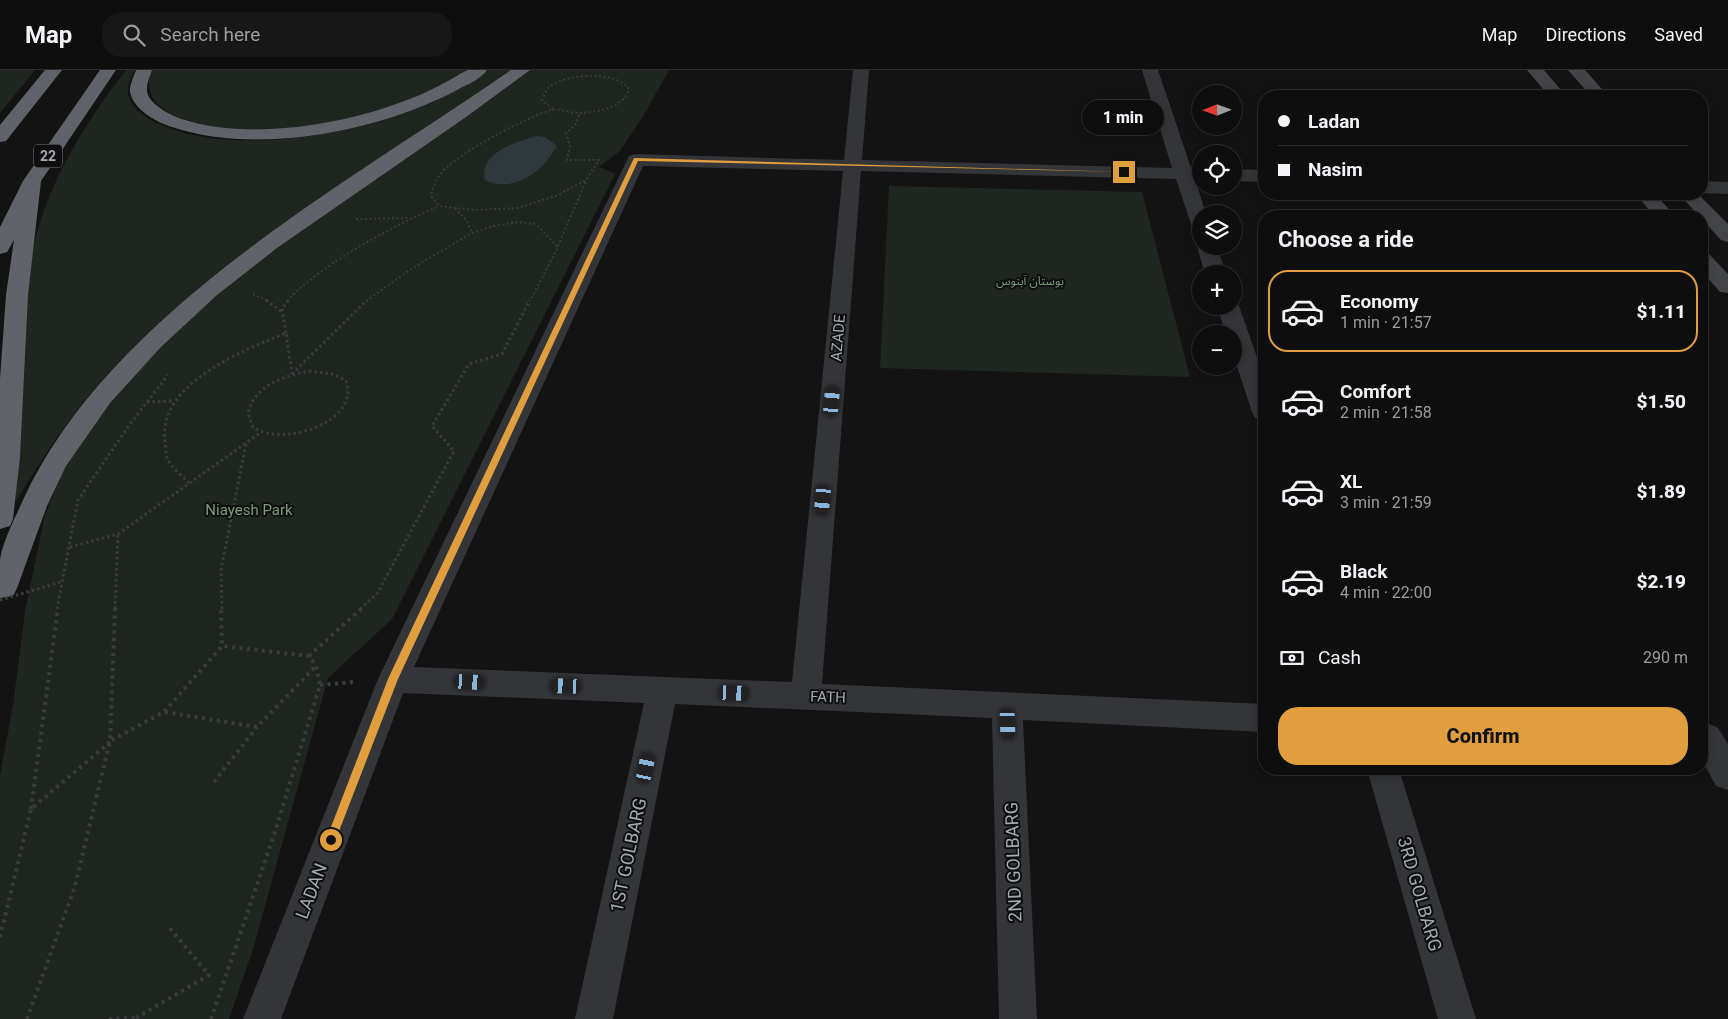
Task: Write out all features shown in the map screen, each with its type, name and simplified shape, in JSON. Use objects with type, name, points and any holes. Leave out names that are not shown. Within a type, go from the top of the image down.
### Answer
[{"type":"highway","points":[[0,137],[54,70]]},
{"type":"highway","name":"22","points":[[0,248],[32,181],[108,70]]},
{"type":"highway","points":[[144,70],[138,90],[145,104],[160,115],[189,128],[252,135],[330,128],[363,120],[421,101],[479,70]]},
{"type":"highway","points":[[1,598],[29,519],[56,461],[97,404],[161,332],[250,257],[522,70]]},
{"type":"highway","points":[[0,519],[7,456],[17,295],[32,181]]},
{"type":"highway","points":[[0,540],[1,598]]},
{"type":"street","name":"AZADE","points":[[806,696],[861,70]]},
{"type":"street","points":[[1150,70],[1193,205]]},
{"type":"street","points":[[1535,70],[1553,90]]},
{"type":"street","points":[[1576,70],[1594,90]]},
{"type":"street","name":"LADAN","points":[[262,1019],[393,679],[636,160],[853,165]]},
{"type":"street","points":[[853,165],[1192,174]]},
{"type":"street","points":[[1242,175],[1258,176]]},
{"type":"street","points":[[1708,187],[1728,188]]},
{"type":"street","points":[[1650,200],[1660,210]]},
{"type":"street","points":[[1694,200],[1703,210]]},
{"type":"street","points":[[1708,215],[1728,236]]},
{"type":"street","points":[[1708,265],[1728,287]]},
{"type":"street","points":[[1231,315],[1258,394]]},
{"type":"street","name":"FATH","points":[[393,679],[1007,704],[1258,718]]},
{"type":"street","name":"1ST GOLBARG","points":[[594,1019],[662,690]]},
{"type":"street","name":"2ND GOLBARG","points":[[1007,704],[1018,1019]]},
{"type":"street","points":[[1712,738],[1728,775]]},
{"type":"street","name":"3RD GOLBARG","points":[[1385,775],[1457,1019]]},
{"type":"path","points":[[602,73],[620,77],[629,88],[627,95],[620,102],[602,110],[580,113],[553,109],[542,100],[542,93],[547,86],[568,76],[602,73]]},
{"type":"path","points":[[439,206],[431,196],[433,184],[446,169],[465,156],[553,109]]},
{"type":"path","points":[[309,656],[376,594],[454,451],[432,426],[469,364],[502,354],[558,247],[586,180],[599,160],[567,160],[570,146],[566,133],[575,125],[580,113]]},
{"type":"path","points":[[292,374],[282,308],[291,296],[347,254],[383,232],[439,206],[474,210],[518,208],[558,195],[586,180]]},
{"type":"path","points":[[455,208],[467,221],[472,233]]},
{"type":"path","points":[[351,219],[413,218]]},
{"type":"path","points":[[292,374],[325,371],[338,375],[347,382],[350,391],[348,402],[339,413],[326,423],[310,431],[283,436],[260,433],[251,427],[247,418],[248,408],[254,398],[264,388],[292,374],[370,297],[410,268],[472,233],[494,226],[518,222],[536,224],[558,247]]},
{"type":"path","points":[[248,292],[262,297],[283,313]]},
{"type":"path","points":[[189,483],[167,459],[164,433],[174,401],[202,375],[233,356],[286,333]]},
{"type":"path","points":[[0,937],[32,809],[61,582],[70,547],[78,500],[171,371]]},
{"type":"path","points":[[147,402],[174,401]]},
{"type":"path","points":[[70,547],[118,534],[260,433]]},
{"type":"path","points":[[32,809],[110,741],[164,712],[222,646],[221,570],[246,444]]},
{"type":"path","points":[[28,1019],[75,886],[110,741],[118,534]]},
{"type":"path","points":[[1,598],[61,582]]},
{"type":"path","points":[[211,1019],[274,835],[320,685],[316,666],[309,656],[222,646]]},
{"type":"path","points":[[214,782],[257,727],[316,666]]},
{"type":"path","points":[[164,712],[257,727]]},
{"type":"path","points":[[109,1019],[136,1018],[209,976],[168,926]]},
{"type":"green space","points":[[0,70],[35,70],[0,113]]},
{"type":"green space","points":[[126,70],[134,70],[128,88],[128,96],[131,102],[141,114],[155,122],[196,136],[226,140],[259,140],[293,138],[360,126],[423,105],[488,70],[514,70],[250,249],[167,316],[140,340],[87,398],[49,449],[15,503],[24,373],[27,291],[32,253],[38,228],[68,156],[110,91]]},
{"type":"green space","points":[[150,70],[469,70],[419,97],[376,112],[320,125],[262,131],[206,126],[181,118],[165,110],[159,106],[151,94],[149,87]]},
{"type":"green space","name":"Niayesh Park","points":[[530,70],[669,70],[644,115],[620,151],[599,167],[615,174],[392,619],[328,678],[253,949],[229,1019],[0,1019],[0,776],[13,705],[25,611],[45,515],[67,462],[105,404],[142,363],[226,284]]},
{"type":"green space","name":"بوستان آبنوس","points":[[889,186],[1142,192],[1190,377],[880,368]]},
{"type":"shaded area","points":[[537,136],[545,137],[557,146],[544,164],[536,171],[527,178],[507,184],[496,184],[485,180],[484,171],[487,162],[493,156],[510,145]]},
{"type":"route","points":[[331,840],[393,679],[636,160],[1124,172]]}]
